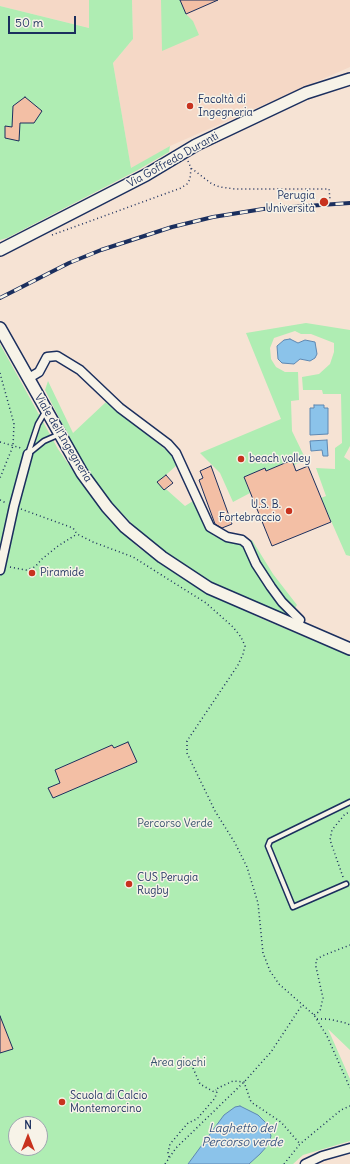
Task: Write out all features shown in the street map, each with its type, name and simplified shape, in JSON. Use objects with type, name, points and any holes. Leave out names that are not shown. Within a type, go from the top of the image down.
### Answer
[{"type":"street","name":"Via Goffredo Duranti","points":[[0,250],[139,178],[183,152],[306,93],[350,79]]},
{"type":"street","name":"Viale dell'Ingegneria","points":[[0,328],[82,473],[107,507],[125,527],[144,544],[188,576],[209,588],[350,649]]},
{"type":"street","points":[[29,378],[39,372],[47,357],[57,356],[80,370],[120,408],[168,444],[176,453],[210,527],[227,537],[242,540],[247,544],[256,564],[272,587],[291,612],[300,620],[297,627]]},
{"type":"street","points":[[0,568],[25,451]]},
{"type":"street","points":[[305,1164],[322,1156],[350,1148]]},
{"type":"lane","points":[[334,83],[350,83]]},
{"type":"lane","points":[[25,451],[46,410]]},
{"type":"lane","points":[[25,451],[60,434]]},
{"type":"lane","points":[[346,884],[293,906],[268,846],[270,841],[350,802]]},
{"type":"path","points":[[183,152],[191,168],[212,184],[220,187],[235,190],[329,189],[330,199]]},
{"type":"path","points":[[46,238],[181,188],[187,184],[190,179],[191,168]]},
{"type":"path","points":[[0,373],[14,424],[13,446],[0,478]]},
{"type":"path","points":[[0,442],[25,451]]},
{"type":"path","points":[[0,500],[73,528],[77,534],[133,557],[206,603],[233,627],[245,646],[238,665],[187,741],[187,753],[215,811],[235,843],[247,867],[258,903],[263,953],[270,971],[279,984],[317,1019],[327,1036],[350,1088]]},
{"type":"path","points":[[0,568],[26,570],[35,567],[58,546],[77,534]]},
{"type":"path","points":[[346,884],[330,840],[332,830],[345,814],[350,812]]},
{"type":"path","points":[[314,1015],[320,1011],[323,998],[316,967],[316,960],[322,956],[350,945]]},
{"type":"path","points":[[165,1164],[176,1148],[244,1082],[271,1052],[302,1005]]},
{"type":"path","points":[[317,1019],[328,1019],[350,1025]]},
{"type":"path","points":[[193,1068],[200,1084],[214,1092],[218,1088],[232,1081],[244,1082]]},
{"type":"path","points":[[244,1082],[251,1102],[281,1122],[300,1144]]},
{"type":"path","points":[[170,1158],[168,1153],[170,1144],[188,1123],[197,1119],[215,1098],[218,1088]]},
{"type":"path","points":[[284,1164],[300,1144],[341,1110],[350,1106]]},
{"type":"shaded area","points":[[0,0],[89,0],[89,28],[0,6]]},
{"type":"shaded area","name":"Facoltà di Ingegneria","points":[[132,0],[350,0],[350,67],[170,146],[131,169],[113,63],[133,39]]},
{"type":"green space","points":[[89,0],[132,0],[133,39],[113,63],[131,168],[170,146],[169,152],[136,171],[7,238],[0,240],[0,6],[89,28]]},
{"type":"green space","points":[[161,0],[180,0],[186,14],[193,21],[199,35],[162,51]]},
{"type":"green space","points":[[306,323],[350,330],[350,446],[344,457],[350,461],[350,556],[346,555],[321,498],[326,496],[316,468],[335,469],[335,448],[342,443],[341,394],[323,394],[322,390],[303,390],[302,377],[319,374],[330,364],[334,352],[334,343],[311,334],[301,334],[295,331],[274,338],[270,348],[271,359],[276,367],[285,372],[298,372],[299,400],[291,401],[292,431],[306,460],[294,465],[291,460],[266,471],[265,468],[244,477],[250,493],[233,502],[220,473],[200,453],[281,419],[246,333]]},
{"type":"green space","name":"Percorso Verde","points":[[0,344],[58,449],[107,517],[139,548],[198,588],[258,617],[350,656],[350,1050],[328,1029],[350,1079],[350,1141],[303,1155],[293,1164],[0,1164]]},
{"type":"green space","points":[[48,381],[73,433],[106,402],[175,457],[177,465],[158,482],[185,506],[193,501],[207,527],[214,536],[241,545],[252,540],[273,574],[297,605],[289,617],[233,593],[189,570],[143,535],[110,501],[80,459],[45,390]]},
{"type":"water","points":[[290,339],[298,343],[305,340],[315,342],[317,354],[315,358],[310,361],[300,359],[294,364],[282,363],[278,359],[277,346],[284,340]]},
{"type":"water","points":[[314,405],[324,405],[324,408],[328,408],[328,434],[310,435],[310,408],[314,408]]},
{"type":"water","points":[[327,440],[328,456],[323,456],[322,450],[311,451],[310,441]]},
{"type":"water","name":"Laghetto del Percorso verde","points":[[240,1106],[258,1115],[268,1125],[271,1136],[268,1145],[260,1154],[249,1164],[188,1164],[224,1115],[235,1107]]},
{"type":"building","points":[[180,0],[218,0],[186,14]]},
{"type":"building","points":[[25,97],[42,111],[34,123],[20,123],[19,141],[5,138],[5,126],[12,127],[13,106]]},
{"type":"building","points":[[292,460],[296,471],[308,466],[331,522],[272,546],[244,477],[265,468],[266,471]]},
{"type":"building","points":[[211,466],[232,524],[222,528],[215,524],[199,480],[203,478],[200,471]]},
{"type":"building","points":[[166,475],[173,483],[164,490],[157,482]]},
{"type":"building","points":[[128,742],[137,762],[53,798],[48,788],[60,783],[55,770],[112,745],[114,748]]},
{"type":"building","points":[[0,1016],[13,1049],[0,1053]]},
{"type":"railway","points":[[0,298],[69,263],[101,250],[172,227],[213,217],[263,209],[350,203]]},
{"type":"place","name":"Facoltà di Ingegneria","points":[[190,106]]},
{"type":"place","name":"Perugia Università","points":[[324,202]]},
{"type":"place","name":"beach volley","points":[[241,459]]},
{"type":"place","name":"U.S. B. Fortebraccio","points":[[289,511]]},
{"type":"place","name":"Piramide","points":[[32,573]]},
{"type":"place","name":"CUS Perugia Rugby","points":[[129,884]]},
{"type":"place","name":"Scuola di Calcio Montemorcino","points":[[62,1102]]},
{"type":"park label","name":"Area giochi","points":[[178,1063]]}]
